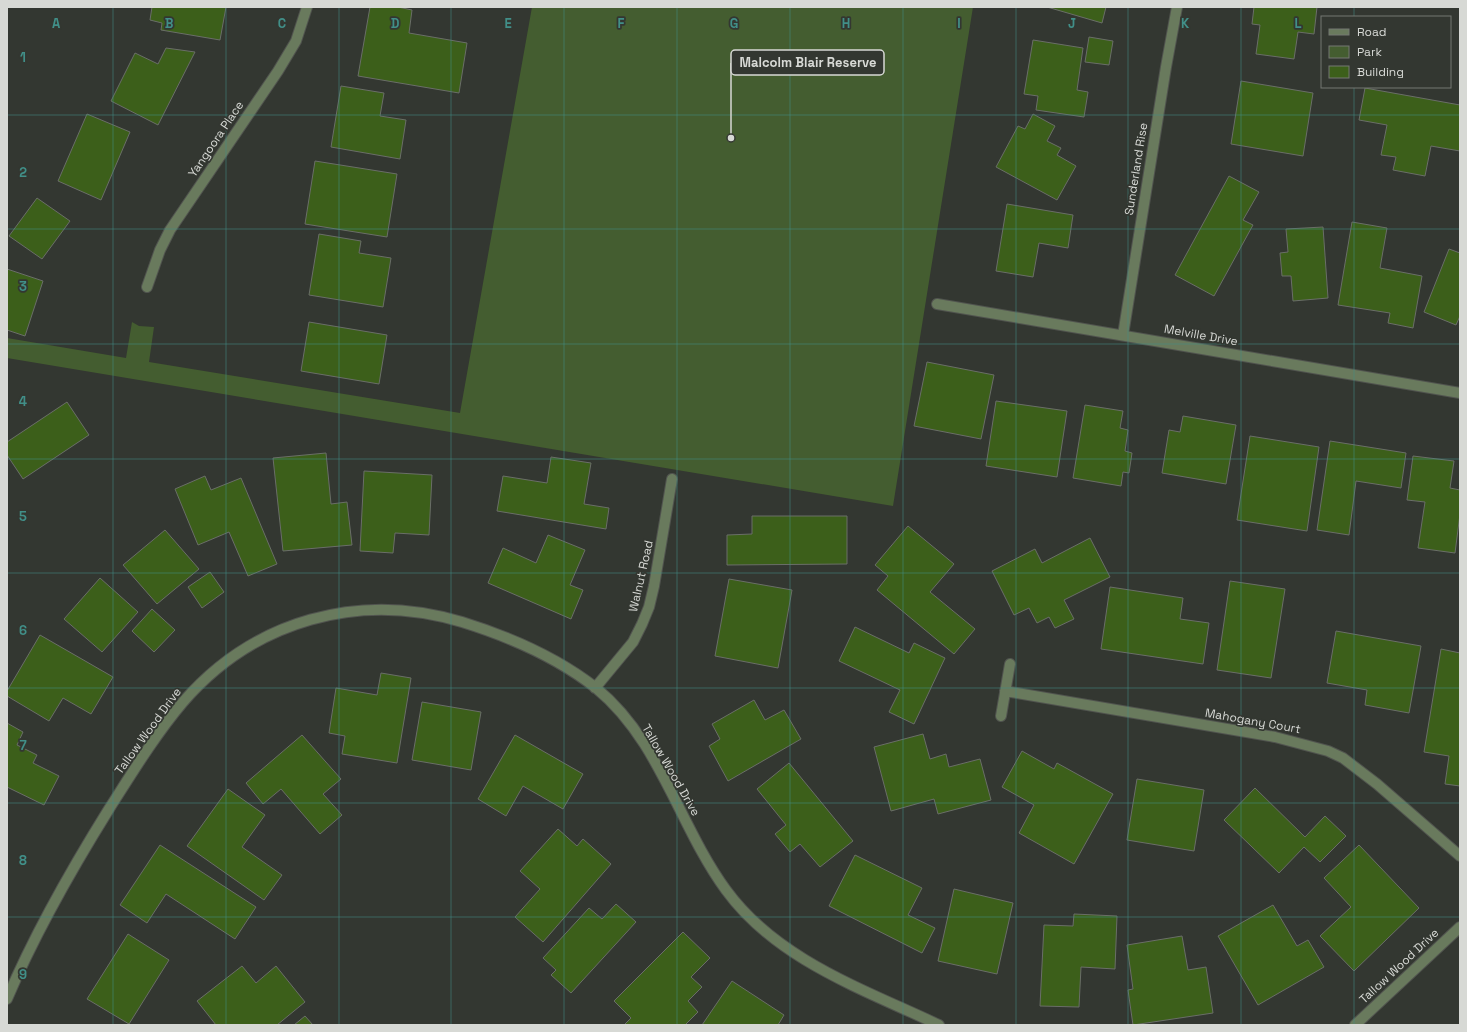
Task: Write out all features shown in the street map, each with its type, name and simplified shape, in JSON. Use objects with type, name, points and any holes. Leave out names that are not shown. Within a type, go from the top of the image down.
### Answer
[{"type":"street","name":"Yangoora Place","points":[[147,287],[160,250],[170,230],[278,72],[296,41],[307,7]]},
{"type":"street","name":"Sunderland Rise","points":[[1123,335],[1177,7]]},
{"type":"street","name":"Melville Drive","points":[[937,304],[1460,392]]},
{"type":"street","name":"Walnut Road","points":[[595,688],[633,642],[647,613],[654,586],[672,479]]},
{"type":"street","name":"Tallow Wood Drive","points":[[7,999],[37,935],[72,869],[127,781],[162,729],[184,701],[204,680],[229,660],[262,639],[282,629],[312,618],[346,611],[379,608],[413,611],[448,618],[491,632],[523,645],[556,662],[595,688],[618,710],[634,730],[664,778],[710,867],[727,892],[746,913],[770,936],[810,963],[939,1025]]},
{"type":"street","points":[[1001,716],[1010,664]]},
{"type":"street","name":"Mahogany Court","points":[[1005,691],[1275,737],[1328,751],[1353,765],[1377,784],[1460,856]]},
{"type":"street","name":"Tallow Wood Drive","points":[[1355,1025],[1460,927]]},
{"type":"green space","points":[[532,7],[973,7],[893,506],[7,358],[7,338],[126,358],[132,322],[139,326],[154,327],[149,362],[460,413]]},
{"type":"building","points":[[152,7],[226,7],[220,40],[161,30],[162,23],[150,20]]},
{"type":"building","points":[[370,7],[398,7],[412,10],[409,33],[467,43],[459,93],[358,76]]},
{"type":"building","points":[[1047,7],[1106,7],[1102,23]]},
{"type":"building","points":[[1254,7],[1317,7],[1314,34],[1298,32],[1294,59],[1256,54],[1260,25],[1252,24]]},
{"type":"building","points":[[1089,37],[1113,41],[1109,65],[1085,62]]},
{"type":"building","points":[[1033,40],[1083,48],[1077,90],[1088,92],[1084,117],[1036,110],[1038,96],[1024,94]]},
{"type":"building","points":[[166,48],[195,52],[158,125],[111,101],[135,53],[158,64]]},
{"type":"building","points":[[1241,81],[1313,93],[1303,156],[1231,144]]},
{"type":"building","points":[[341,86],[384,93],[380,116],[406,120],[400,159],[331,147]]},
{"type":"building","points":[[1365,88],[1460,105],[1460,151],[1431,146],[1425,176],[1393,170],[1396,157],[1381,155],[1387,125],[1359,120]]},
{"type":"building","points":[[87,114],[130,132],[101,200],[58,181]]},
{"type":"building","points":[[1033,114],[1055,126],[1047,141],[1061,148],[1057,155],[1076,166],[1057,200],[996,167],[1018,126],[1025,129]]},
{"type":"building","points":[[315,161],[397,174],[387,237],[305,224]]},
{"type":"building","points":[[1229,176],[1259,192],[1243,220],[1253,225],[1214,296],[1175,275]]},
{"type":"building","points":[[37,198],[70,221],[42,259],[9,236]]},
{"type":"building","points":[[1007,204],[1073,215],[1068,248],[1039,243],[1033,277],[996,271]]},
{"type":"building","points":[[1352,222],[1387,228],[1380,268],[1422,276],[1413,328],[1388,323],[1390,313],[1338,305]]},
{"type":"building","points":[[1323,227],[1328,298],[1293,301],[1291,276],[1282,276],[1280,253],[1288,252],[1286,229]]},
{"type":"building","points":[[319,234],[361,241],[359,253],[391,258],[383,307],[309,295]]},
{"type":"building","points":[[1449,249],[1460,253],[1460,316],[1456,325],[1424,312]]},
{"type":"building","points":[[7,269],[43,281],[25,336],[7,330]]},
{"type":"building","points":[[309,322],[387,335],[379,384],[301,371]]},
{"type":"building","points":[[927,362],[994,375],[981,439],[914,426]]},
{"type":"building","points":[[996,401],[1067,411],[1057,477],[986,466]]},
{"type":"building","points":[[67,402],[89,435],[23,479],[7,455],[7,442]]},
{"type":"building","points":[[1085,405],[1123,411],[1120,428],[1128,430],[1125,451],[1132,453],[1129,473],[1123,472],[1121,486],[1073,478]]},
{"type":"building","points":[[1183,416],[1236,425],[1226,484],[1162,473],[1169,430],[1180,432]]},
{"type":"building","points":[[1250,436],[1319,447],[1307,531],[1237,520]]},
{"type":"building","points":[[1330,441],[1406,453],[1401,488],[1356,481],[1349,535],[1317,530]]},
{"type":"building","points":[[326,453],[331,504],[347,502],[352,545],[283,551],[273,458]]},
{"type":"building","points":[[1413,456],[1454,461],[1450,488],[1460,490],[1460,514],[1455,553],[1418,548],[1425,502],[1407,500]]},
{"type":"building","points":[[551,457],[591,463],[584,504],[609,508],[606,529],[497,511],[503,476],[547,483]]},
{"type":"building","points":[[364,471],[432,475],[429,535],[395,533],[393,553],[360,551]]},
{"type":"building","points":[[205,476],[211,490],[241,478],[277,564],[248,576],[229,532],[198,545],[175,489]]},
{"type":"building","points":[[752,516],[847,516],[847,564],[727,565],[727,535],[752,534]]},
{"type":"building","points":[[908,526],[954,564],[930,592],[975,629],[954,654],[877,590],[888,576],[875,565]]},
{"type":"building","points":[[165,530],[199,569],[157,604],[123,565]]},
{"type":"building","points":[[548,535],[585,550],[570,585],[583,590],[571,619],[488,583],[503,548],[536,563]]},
{"type":"building","points":[[1090,538],[1110,577],[1064,600],[1074,619],[1055,628],[1049,617],[1037,623],[1029,608],[1014,615],[992,571],[1035,549],[1042,563]]},
{"type":"building","points":[[210,572],[224,592],[202,608],[188,587]]},
{"type":"building","points":[[100,578],[138,612],[102,652],[64,619]]},
{"type":"building","points":[[729,579],[792,590],[778,668],[715,656]]},
{"type":"building","points":[[1230,581],[1285,589],[1271,678],[1217,670]]},
{"type":"building","points":[[1110,587],[1183,598],[1180,619],[1209,623],[1203,664],[1101,649]]},
{"type":"building","points":[[152,609],[175,630],[154,652],[132,631]]},
{"type":"building","points":[[855,627],[909,653],[914,643],[945,658],[914,724],[889,712],[900,690],[839,661]]},
{"type":"building","points":[[1336,631],[1421,646],[1409,713],[1365,705],[1367,690],[1327,683]]},
{"type":"building","points":[[40,635],[113,677],[91,714],[63,698],[49,721],[7,696],[7,691]]},
{"type":"building","points":[[1441,649],[1460,653],[1460,786],[1445,784],[1449,756],[1424,752]]},
{"type":"building","points":[[381,673],[411,678],[397,763],[342,754],[345,736],[329,733],[336,688],[377,695]]},
{"type":"building","points":[[754,700],[765,720],[784,710],[801,739],[728,781],[709,746],[720,739],[712,724]]},
{"type":"building","points":[[422,702],[481,712],[471,770],[412,760]]},
{"type":"building","points":[[7,723],[23,732],[17,745],[37,755],[33,763],[59,776],[44,805],[7,787]]},
{"type":"building","points":[[923,734],[930,759],[946,754],[949,767],[980,759],[991,800],[938,814],[934,799],[891,811],[874,747]]},
{"type":"building","points":[[302,735],[341,779],[323,794],[342,815],[320,834],[281,789],[263,804],[246,783]]},
{"type":"building","points":[[515,735],[583,774],[563,809],[523,786],[506,816],[478,799]]},
{"type":"building","points":[[1022,751],[1054,769],[1057,763],[1113,794],[1074,864],[1019,833],[1034,805],[1002,787]]},
{"type":"building","points":[[789,763],[853,841],[820,867],[800,844],[790,852],[775,834],[786,825],[757,789]]},
{"type":"building","points":[[1137,779],[1204,790],[1194,851],[1127,840]]},
{"type":"building","points":[[1255,788],[1305,837],[1325,816],[1346,836],[1320,862],[1304,847],[1279,873],[1224,820]]},
{"type":"building","points":[[228,789],[265,815],[242,847],[282,875],[264,900],[187,846]]},
{"type":"building","points":[[558,829],[577,846],[583,839],[611,864],[543,942],[515,917],[540,889],[520,871]]},
{"type":"building","points":[[160,845],[256,907],[235,939],[166,894],[147,923],[120,905]]},
{"type":"building","points":[[1359,845],[1419,908],[1354,971],[1320,936],[1351,907],[1324,878]]},
{"type":"building","points":[[855,855],[922,888],[908,915],[935,928],[922,953],[829,906]]},
{"type":"building","points":[[954,889],[1013,903],[997,974],[938,961]]},
{"type":"building","points":[[616,904],[636,922],[571,993],[551,975],[556,970],[543,958],[589,908],[602,919]]},
{"type":"building","points":[[1273,905],[1297,946],[1308,940],[1324,967],[1258,1005],[1218,936]]},
{"type":"building","points":[[1074,914],[1117,916],[1115,969],[1081,967],[1079,1007],[1040,1006],[1044,925],[1073,926]]},
{"type":"building","points":[[683,932],[710,958],[691,977],[702,987],[688,1001],[698,1012],[685,1025],[624,1025],[631,1018],[614,1001]]},
{"type":"building","points":[[128,934],[169,960],[129,1024],[87,999]]},
{"type":"building","points":[[1182,936],[1188,970],[1206,967],[1213,1013],[1133,1025],[1128,990],[1133,989],[1127,945]]},
{"type":"building","points":[[242,966],[256,983],[276,966],[305,1002],[277,1025],[216,1025],[197,1001]]},
{"type":"building","points":[[732,981],[784,1015],[778,1025],[702,1025]]},
{"type":"building","points":[[305,1016],[313,1025],[294,1025]]},
{"type":"place","name":"Malcolm Blair Reserve","points":[[731,138]]}]
